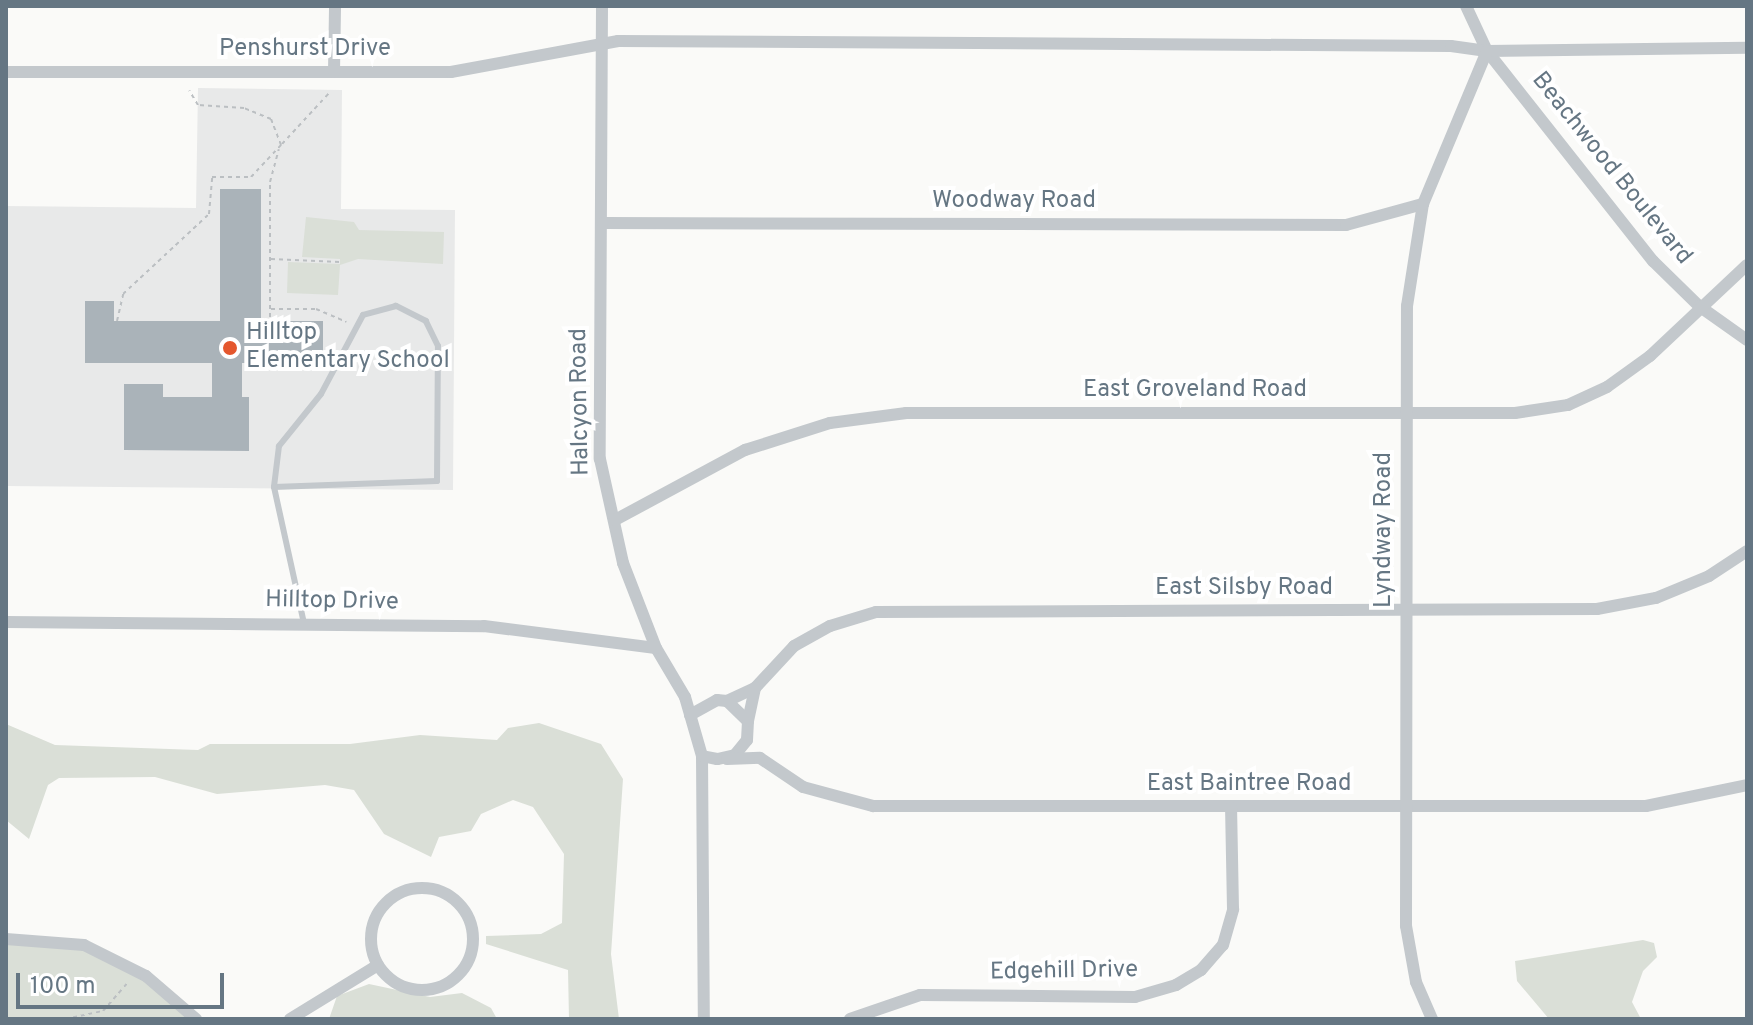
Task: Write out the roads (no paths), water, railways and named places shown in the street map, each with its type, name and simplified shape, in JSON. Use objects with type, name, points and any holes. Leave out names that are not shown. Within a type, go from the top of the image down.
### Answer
[{"type":"street","points":[[334,72],[335,6]]},
{"type":"street","name":"Halcyon Road","points":[[602,6],[600,459],[623,563],[656,648],[690,715],[702,756],[704,1019]]},
{"type":"street","name":"Beachwood Boulevard","points":[[1466,6],[1487,51],[1653,261],[1699,306],[1747,340]]},
{"type":"street","name":"Penshurst Drive","points":[[6,72],[451,72],[602,44],[1451,46],[1487,51],[1747,48]]},
{"type":"street","name":"Lyndway Road","points":[[1432,1019],[1416,982],[1406,926],[1407,306],[1423,204],[1487,51]]},
{"type":"street","name":"Woodway Road","points":[[603,223],[1346,225],[1423,204]]},
{"type":"street","name":"East Groveland Road","points":[[615,520],[745,450],[830,423],[906,413],[1515,413],[1568,405],[1607,387],[1650,356],[1699,306],[1747,265]]},
{"type":"street","name":"East Silsby Road","points":[[727,701],[755,688],[794,646],[830,626],[876,612],[1597,609],[1656,598],[1709,576],[1747,551]]},
{"type":"street","name":"Hilltop Drive","points":[[6,622],[484,626],[656,648]]},
{"type":"street","points":[[727,759],[743,748],[755,688]]},
{"type":"street","points":[[690,715],[717,700],[727,701],[748,725],[760,758],[702,756]]},
{"type":"street","name":"East Baintree Road","points":[[760,758],[803,787],[873,806],[1646,806],[1747,785]]},
{"type":"street","name":"Edgehill Drive","points":[[850,1019],[920,995],[1135,997],[1176,985],[1201,970],[1223,945],[1233,909],[1231,808]]},
{"type":"street","points":[[430,889],[453,899],[467,914],[470,956],[450,981],[421,989],[405,987],[378,965],[371,943],[374,921],[393,897],[430,889]]},
{"type":"street","points":[[6,939],[84,945],[136,971],[196,1019]]},
{"type":"street","points":[[290,1019],[378,965]]},
{"type":"lane","points":[[274,487],[437,481],[438,346],[430,326],[413,311],[396,306],[372,310],[355,325],[321,394],[279,446],[274,487],[304,623]]},
{"type":"place","name":"Hilltop Elementary School","points":[[230,348]]}]
